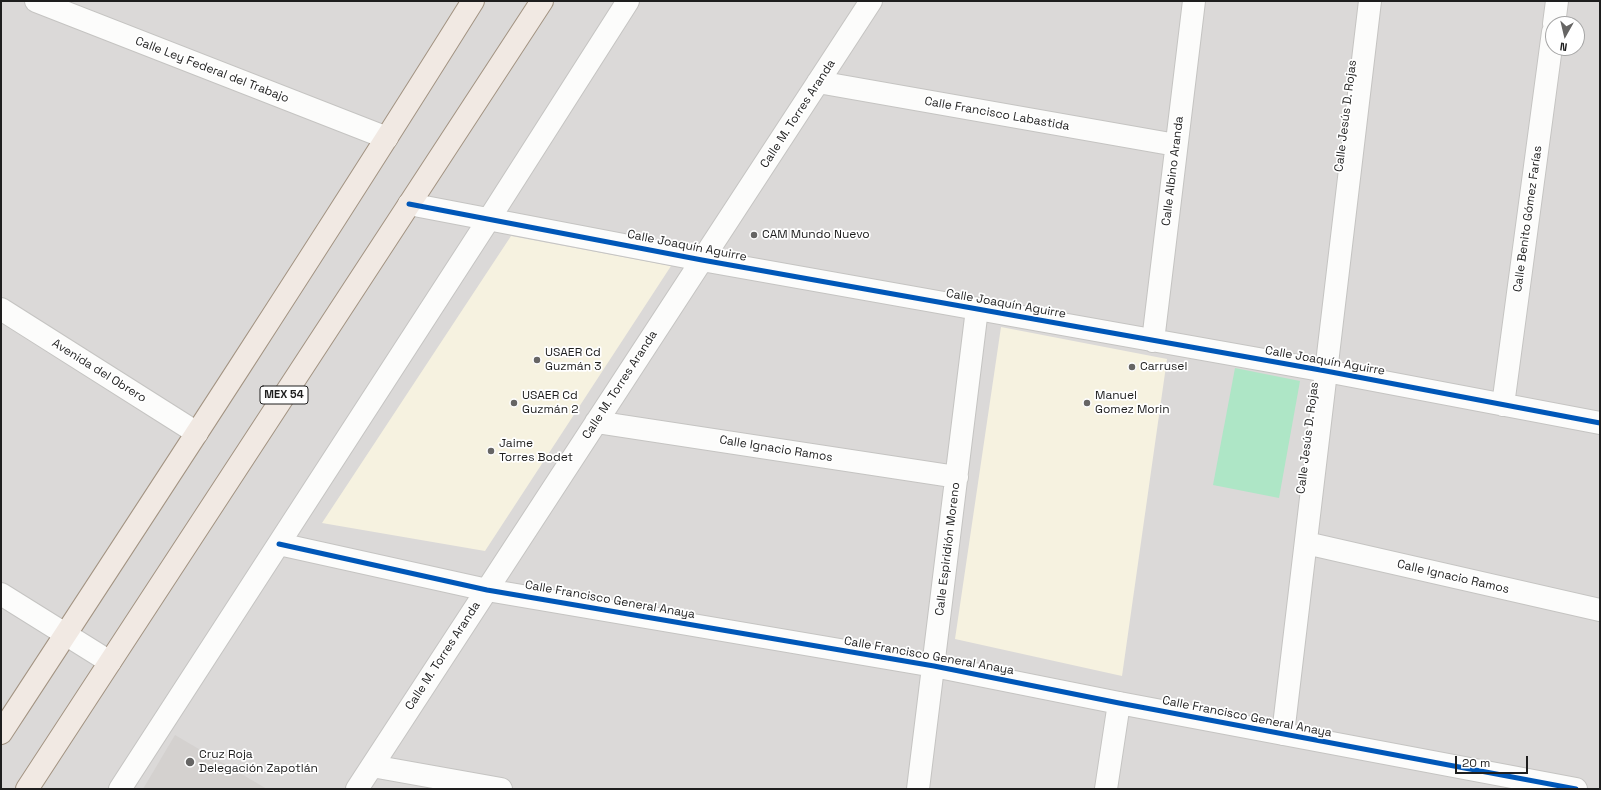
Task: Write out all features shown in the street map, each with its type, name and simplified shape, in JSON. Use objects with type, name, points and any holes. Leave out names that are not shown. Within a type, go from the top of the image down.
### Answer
[{"type":"main road","points":[[1,733],[197,433],[387,138],[473,1]]},
{"type":"main road","name":"MEX 54","points":[[27,789],[542,1]]},
{"type":"street","name":"Calle Ley Federal del Trabajo","points":[[36,1],[387,138]]},
{"type":"street","points":[[120,789],[489,219],[628,1]]},
{"type":"street","name":"Calle M. Torres Aranda","points":[[357,789],[871,1]]},
{"type":"street","name":"Calle Albino Aranda","points":[[1153,341],[1194,1]]},
{"type":"street","name":"Calle Jesús D. Rojas","points":[[1284,734],[1370,1]]},
{"type":"street","points":[[1555,16],[1557,1]]},
{"type":"street","name":"Calle Benito Gómez Farías","points":[[1503,405],[1550,56]]},
{"type":"street","name":"Calle Francisco Labastida","points":[[818,82],[1176,145]]},
{"type":"street","name":"Calle Joaquín Aguirre","points":[[409,204],[702,260],[1326,371],[1600,423]]},
{"type":"street","name":"Avenida del Obrero","points":[[1,309],[197,433]]},
{"type":"street","name":"Calle Espiridión Moreno","points":[[918,789],[977,309]]},
{"type":"street","name":"Calle Ignacio Ramos","points":[[596,422],[957,477]]},
{"type":"street","name":"Calle Ignacio Ramos","points":[[1306,543],[1600,610]]},
{"type":"street","name":"Calle Francisco General Anaya","points":[[279,544],[487,590],[934,666],[1118,703],[1284,734],[1476,780],[1576,789]]},
{"type":"street","points":[[1,594],[110,662]]},
{"type":"street","points":[[1106,789],[1118,703]]},
{"type":"street","points":[[372,766],[501,789]]},
{"type":"shaded area","points":[[1,1],[1600,1],[1600,789],[1,789]]},
{"type":"shaded area","points":[[511,236],[671,266],[485,551],[322,523]]},
{"type":"shaded area","points":[[1001,327],[1167,359],[1122,676],[955,639]]},
{"type":"green space","points":[[1235,368],[1300,381],[1279,498],[1213,485]]},
{"type":"building","name":"Cruz Roja Delegación Zapotlán","points":[[175,735],[267,789],[143,789]]},
{"type":"cycle path","points":[[409,204],[702,260],[1326,371],[1600,423]]},
{"type":"cycle path","points":[[279,544],[487,590],[934,666],[1119,703],[1576,789]]},
{"type":"place","name":"CAM Mundo Nuevo","points":[[754,235]]},
{"type":"place","name":"USAER Cd Guzmán 3","points":[[537,360]]},
{"type":"place","name":"Carrusel","points":[[1132,367]]},
{"type":"place","name":"USAER Cd Guzmán 2","points":[[514,403]]},
{"type":"place","name":"Manuel Gomez Morin","points":[[1087,403]]},
{"type":"place","name":"Jaime Torres Bodet","points":[[491,451]]},
{"type":"place","name":"Cruz Roja Delegación Zapotlán","points":[[190,762]]}]
